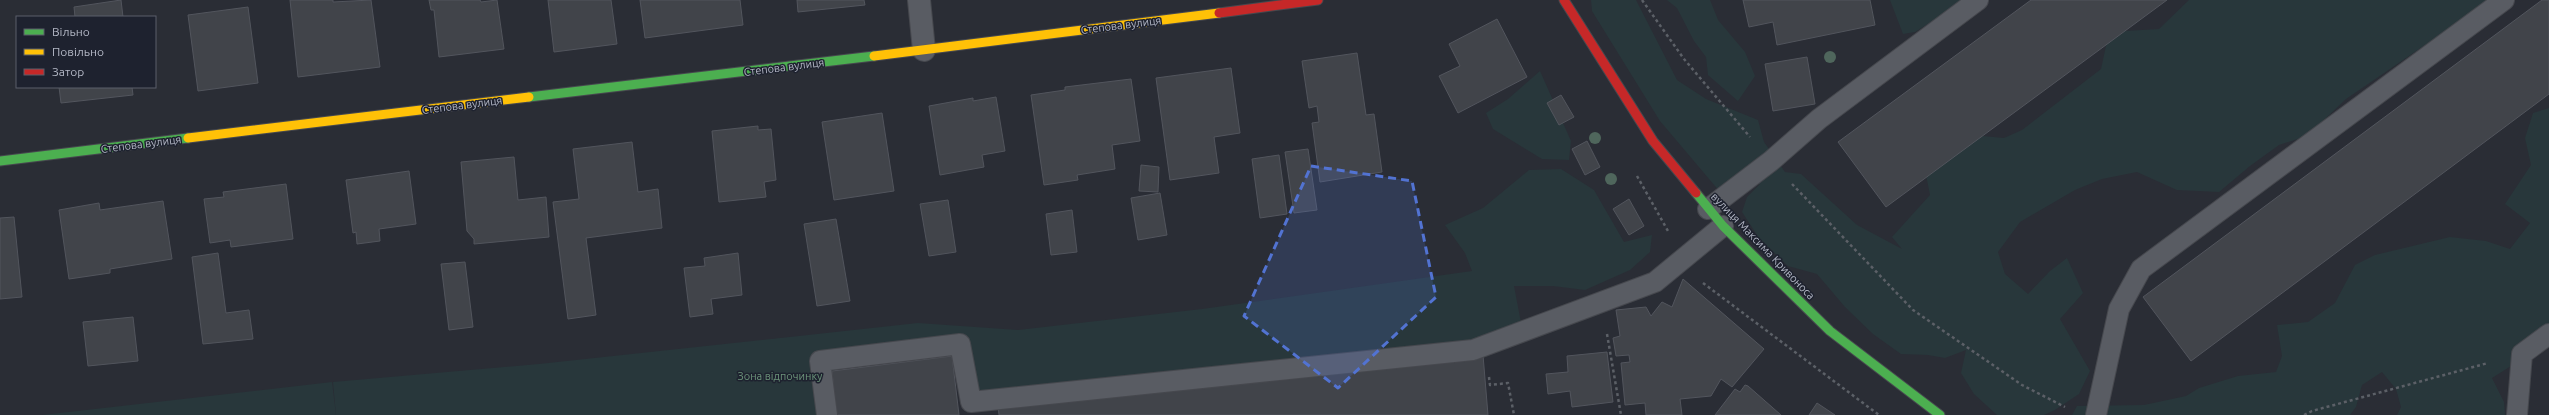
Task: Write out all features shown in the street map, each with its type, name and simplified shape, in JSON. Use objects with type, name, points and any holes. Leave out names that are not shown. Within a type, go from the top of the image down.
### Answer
[{"type":"street","points":[[919,0],[924,50]]},
{"type":"street","name":"Степова вулиця","points":[[0,161],[924,50],[1318,0]]},
{"type":"street","name":"вулиця Максима Кривоноса","points":[[1564,0],[1653,141],[1708,209],[1830,331],[1940,415]]},
{"type":"lane","points":[[1708,209],[1771,161],[1819,119],[1978,0]]},
{"type":"lane","points":[[2096,415],[2118,309],[2141,269],[2504,0]]},
{"type":"lane","points":[[827,415],[820,361],[960,344],[971,402],[1472,350],[1655,282],[1724,226]]},
{"type":"lane","points":[[2516,415],[2522,354],[2549,334]]},
{"type":"path","points":[[1642,0],[1684,59],[1771,161],[1913,310],[2022,385],[2068,408]]},
{"type":"path","points":[[1610,347],[1621,415]]},
{"type":"path","points":[[2304,415],[2312,411],[2522,354]]},
{"type":"path","points":[[1488,370],[1490,385],[1508,384],[1514,415]]},
{"type":"highlighted area","points":[[1311,166],[1412,181],[1436,297],[1338,388],[1244,316]]},
{"type":"green space","points":[[1591,0],[1636,0],[1677,80],[1706,99],[1758,120],[1764,142],[1785,172],[1801,174],[1857,225],[1902,249],[1892,237],[1930,195],[1924,165],[1972,135],[2004,138],[2022,130],[2101,69],[2109,32],[2159,29],[2189,0],[2491,0],[2346,99],[2307,136],[2279,145],[2250,166],[2219,192],[2177,190],[2137,172],[2102,179],[2075,190],[2020,222],[1998,252],[2005,274],[2028,294],[2050,271],[2067,258],[2083,293],[2060,319],[2090,371],[2079,394],[2055,410],[2044,415],[1997,415],[1974,394],[1961,373],[1966,350],[1945,358],[1928,355],[1901,354],[1873,334],[1845,307],[1817,274],[1788,266],[1759,238],[1742,212],[1747,197],[1760,184],[1737,184],[1723,195],[1660,121],[1592,11]]},
{"type":"green space","points":[[1667,0],[1710,0],[1718,20],[1745,52],[1755,76],[1738,101],[1708,75],[1706,57],[1694,41],[1677,8]]},
{"type":"green space","points":[[1890,0],[1967,0],[1915,32],[1903,34]]},
{"type":"green space","points":[[1540,71],[1571,141],[1569,160],[1542,159],[1493,129],[1486,113],[1508,99]]},
{"type":"green space","points":[[2549,108],[2549,342],[2492,378],[2504,402],[2505,415],[2397,415],[2401,407],[2396,389],[2382,372],[2362,385],[2356,407],[2350,415],[2072,415],[2077,406],[2144,405],[2186,396],[2199,388],[2238,376],[2276,372],[2282,356],[2277,325],[2308,322],[2335,303],[2355,265],[2375,255],[2450,237],[2486,241],[2510,249],[2530,223],[2505,204],[2531,165],[2525,138],[2533,113]]},
{"type":"green space","name":"Зона відпочинку","points":[[1561,169],[1594,190],[1624,242],[1652,235],[1650,252],[1630,270],[1585,290],[1553,286],[1514,286],[1522,328],[1480,343],[972,400],[960,340],[818,360],[820,415],[336,415],[333,382],[539,364],[918,323],[1018,330],[1202,309],[1472,271],[1465,253],[1445,225],[1483,208],[1529,170]]},
{"type":"green space","points":[[332,382],[336,415],[42,415]]},
{"type":"building","points":[[121,0],[123,16],[75,16],[74,7]]},
{"type":"building","points":[[290,0],[333,0],[333,2],[371,0],[380,67],[298,77]]},
{"type":"building","points":[[429,0],[480,0],[481,2],[497,0],[504,49],[439,57],[434,10],[431,10]]},
{"type":"building","points":[[548,0],[611,0],[617,44],[554,52]]},
{"type":"building","points":[[640,0],[740,0],[743,25],[645,38]]},
{"type":"building","points":[[797,0],[864,0],[865,5],[798,12]]},
{"type":"building","points":[[1743,0],[1870,0],[1875,25],[1777,45],[1773,22],[1749,27]]},
{"type":"building","points":[[2031,0],[2167,0],[1886,207],[1838,142]]},
{"type":"building","points":[[2542,0],[2549,0],[2549,94],[2191,361],[2143,297]]},
{"type":"building","points":[[248,7],[258,83],[198,91],[188,15]]},
{"type":"building","points":[[1497,19],[1527,77],[1458,113],[1439,76],[1460,66],[1449,44]]},
{"type":"building","points":[[1357,53],[1366,115],[1374,114],[1382,172],[1320,182],[1312,123],[1319,122],[1317,106],[1309,108],[1302,61]]},
{"type":"building","points":[[1807,57],[1815,104],[1773,111],[1765,64]]},
{"type":"building","points":[[1231,68],[1240,133],[1214,137],[1219,173],[1170,180],[1156,78]]},
{"type":"building","points":[[1131,79],[1140,141],[1112,145],[1115,169],[1077,175],[1078,180],[1044,185],[1031,95],[1065,90],[1065,87]]},
{"type":"building","points":[[59,88],[132,88],[133,95],[61,103]]},
{"type":"building","points":[[1561,95],[1574,117],[1559,125],[1547,103]]},
{"type":"building","points":[[996,97],[1005,151],[982,155],[984,167],[940,175],[929,106],[973,98],[973,101]]},
{"type":"building","points":[[882,113],[894,191],[834,200],[822,122]]},
{"type":"building","points":[[758,126],[758,130],[771,129],[776,180],[764,182],[766,197],[719,202],[712,131]]},
{"type":"building","points":[[1587,141],[1600,167],[1585,175],[1572,149]]},
{"type":"building","points":[[632,142],[638,192],[658,189],[662,228],[586,238],[596,315],[568,319],[553,202],[579,199],[573,149]]},
{"type":"building","points":[[1308,149],[1317,210],[1294,213],[1285,152]]},
{"type":"building","points":[[1279,155],[1287,214],[1260,218],[1252,159]]},
{"type":"building","points":[[514,157],[518,200],[546,197],[549,237],[474,244],[474,239],[467,231],[461,162]]},
{"type":"building","points":[[1141,165],[1159,167],[1158,192],[1139,191]]},
{"type":"building","points":[[409,171],[416,224],[379,229],[380,241],[357,244],[356,232],[353,233],[346,180]]},
{"type":"building","points":[[286,184],[293,239],[231,247],[230,240],[210,243],[204,199],[224,197],[223,192]]},
{"type":"building","points":[[1160,193],[1167,235],[1138,240],[1131,198]]},
{"type":"building","points":[[1629,199],[1644,226],[1629,235],[1613,209]]},
{"type":"building","points":[[948,200],[956,252],[929,256],[920,204]]},
{"type":"building","points":[[163,201],[172,259],[110,269],[110,273],[69,279],[59,210],[99,203],[100,210]]},
{"type":"building","points":[[1072,210],[1077,252],[1051,255],[1046,214]]},
{"type":"building","points":[[14,217],[22,297],[0,299],[0,218]]},
{"type":"building","points":[[836,219],[850,301],[817,306],[804,224]]},
{"type":"building","points":[[218,253],[226,313],[249,310],[253,339],[203,344],[192,257]]},
{"type":"building","points":[[738,253],[742,295],[711,299],[713,314],[690,317],[684,268],[705,266],[704,258]]},
{"type":"building","points":[[465,262],[473,327],[449,330],[441,264]]},
{"type":"building","points":[[1683,279],[1764,349],[1732,387],[1721,379],[1711,396],[1680,399],[1682,415],[1646,415],[1645,403],[1625,405],[1621,363],[1630,362],[1629,355],[1616,356],[1613,338],[1620,336],[1616,310],[1646,307],[1651,316],[1662,302],[1672,307]]},
{"type":"building","points":[[133,317],[138,361],[88,366],[83,322]]},
{"type":"building","points":[[1607,352],[1613,402],[1572,407],[1570,391],[1548,394],[1546,374],[1568,372],[1567,356]]},
{"type":"building","points":[[1483,355],[1488,415],[999,415],[998,405]]},
{"type":"building","points":[[952,356],[959,415],[836,415],[832,371]]},
{"type":"building","points":[[1745,385],[1781,415],[1715,415],[1735,389],[1740,392]]},
{"type":"building","points":[[1817,403],[1835,415],[1809,415]]},
{"type":"traffic: fast","points":[[529,97],[874,56]]},
{"type":"traffic: fast","points":[[0,161],[188,138]]},
{"type":"traffic: fast","points":[[1696,193],[1723,226],[1830,331],[1940,415]]},
{"type":"traffic: slow","points":[[874,56],[1219,13]]},
{"type":"traffic: slow","points":[[188,138],[529,97]]},
{"type":"traffic: jam","points":[[1219,13],[1318,0]]},
{"type":"traffic: jam","points":[[1564,0],[1653,141],[1696,193]]}]
